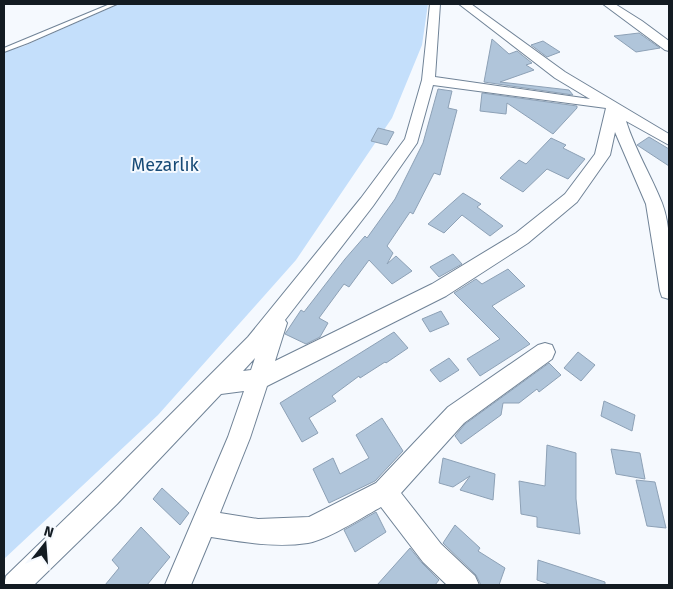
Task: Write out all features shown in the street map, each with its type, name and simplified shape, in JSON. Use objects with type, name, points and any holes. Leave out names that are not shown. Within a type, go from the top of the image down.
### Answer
[{"type":"street","points":[[16,585],[255,344],[367,202],[412,140],[428,80],[435,4]]},
{"type":"street","points":[[464,4],[560,76],[615,106],[669,140]]},
{"type":"street","points":[[608,4],[638,23],[669,48]]},
{"type":"street","points":[[428,80],[615,106]]},
{"type":"street","points":[[615,106],[626,144],[654,204],[669,291]]},
{"type":"street","points":[[216,384],[259,379],[439,290],[522,238],[572,198],[602,155],[615,106]]},
{"type":"street","points":[[178,585],[239,438],[282,310]]},
{"type":"street","points":[[204,523],[258,532],[309,530],[385,492],[456,415],[546,352]]},
{"type":"street","points":[[385,492],[432,553],[466,585]]},
{"type":"lane","points":[[4,50],[114,4]]},
{"type":"green space","name":"Mezarlık","points":[[119,4],[428,4],[422,45],[392,118],[296,260],[158,415],[4,559],[4,52],[24,46]]},
{"type":"building","points":[[639,33],[660,48],[636,52],[614,36]]},
{"type":"building","points":[[492,39],[509,54],[517,51],[532,63],[526,65],[534,70],[500,82],[569,90],[573,95],[484,82]]},
{"type":"building","points":[[543,41],[560,52],[547,57],[531,45]]},
{"type":"building","points":[[438,89],[452,91],[448,108],[457,110],[440,175],[434,173],[413,214],[410,212],[387,246],[393,253],[387,264],[396,256],[412,271],[392,284],[369,260],[349,287],[344,284],[319,318],[328,323],[320,337],[306,344],[285,334],[301,310],[304,312],[345,259],[365,236],[367,238],[395,199],[423,143]]},
{"type":"building","points":[[482,93],[577,106],[577,108],[553,134],[507,103],[506,114],[480,111]]},
{"type":"building","points":[[378,128],[394,132],[387,145],[371,141]]},
{"type":"building","points":[[649,137],[669,149],[669,166],[637,145]]},
{"type":"building","points":[[551,138],[566,145],[563,148],[585,159],[568,179],[547,169],[523,192],[500,178],[519,160],[526,164]]},
{"type":"building","points":[[463,193],[481,204],[477,207],[503,226],[490,236],[462,215],[444,233],[428,224]]},
{"type":"building","points":[[453,254],[462,264],[439,277],[430,267]]},
{"type":"building","points":[[508,269],[525,286],[492,306],[530,344],[480,376],[467,359],[500,339],[454,293],[476,279],[482,284]]},
{"type":"building","points":[[441,311],[449,324],[430,332],[422,319]]},
{"type":"building","points":[[394,332],[408,348],[360,378],[359,376],[332,396],[336,401],[309,418],[318,433],[302,442],[280,403]]},
{"type":"building","points":[[578,352],[595,365],[581,381],[564,368]]},
{"type":"building","points":[[449,358],[459,370],[440,382],[430,370]]},
{"type":"building","points":[[549,363],[561,375],[539,392],[537,389],[519,403],[503,403],[501,415],[461,444],[455,436],[465,424]]},
{"type":"building","points":[[604,401],[635,415],[632,431],[601,416]]},
{"type":"building","points":[[382,418],[403,451],[375,481],[329,503],[313,469],[333,458],[340,474],[369,458],[356,435]]},
{"type":"building","points":[[547,445],[576,453],[576,499],[580,534],[537,527],[537,517],[521,514],[519,481],[545,486]]},
{"type":"building","points":[[611,449],[640,453],[645,479],[616,474]]},
{"type":"building","points":[[443,458],[495,474],[493,500],[460,490],[470,476],[453,487],[439,483]]},
{"type":"building","points":[[636,480],[655,482],[666,528],[647,526]]},
{"type":"building","points":[[162,488],[189,513],[180,525],[153,499]]},
{"type":"building","points":[[376,512],[386,532],[355,552],[344,530]]},
{"type":"building","points":[[455,525],[480,548],[478,551],[505,568],[499,585],[481,585],[476,575],[443,543]]},
{"type":"building","points":[[141,527],[170,557],[147,585],[105,585],[119,568],[112,560]]},
{"type":"building","points":[[410,548],[439,580],[435,585],[377,585]]},
{"type":"building","points":[[538,560],[605,582],[605,585],[552,585],[537,580]]}]
